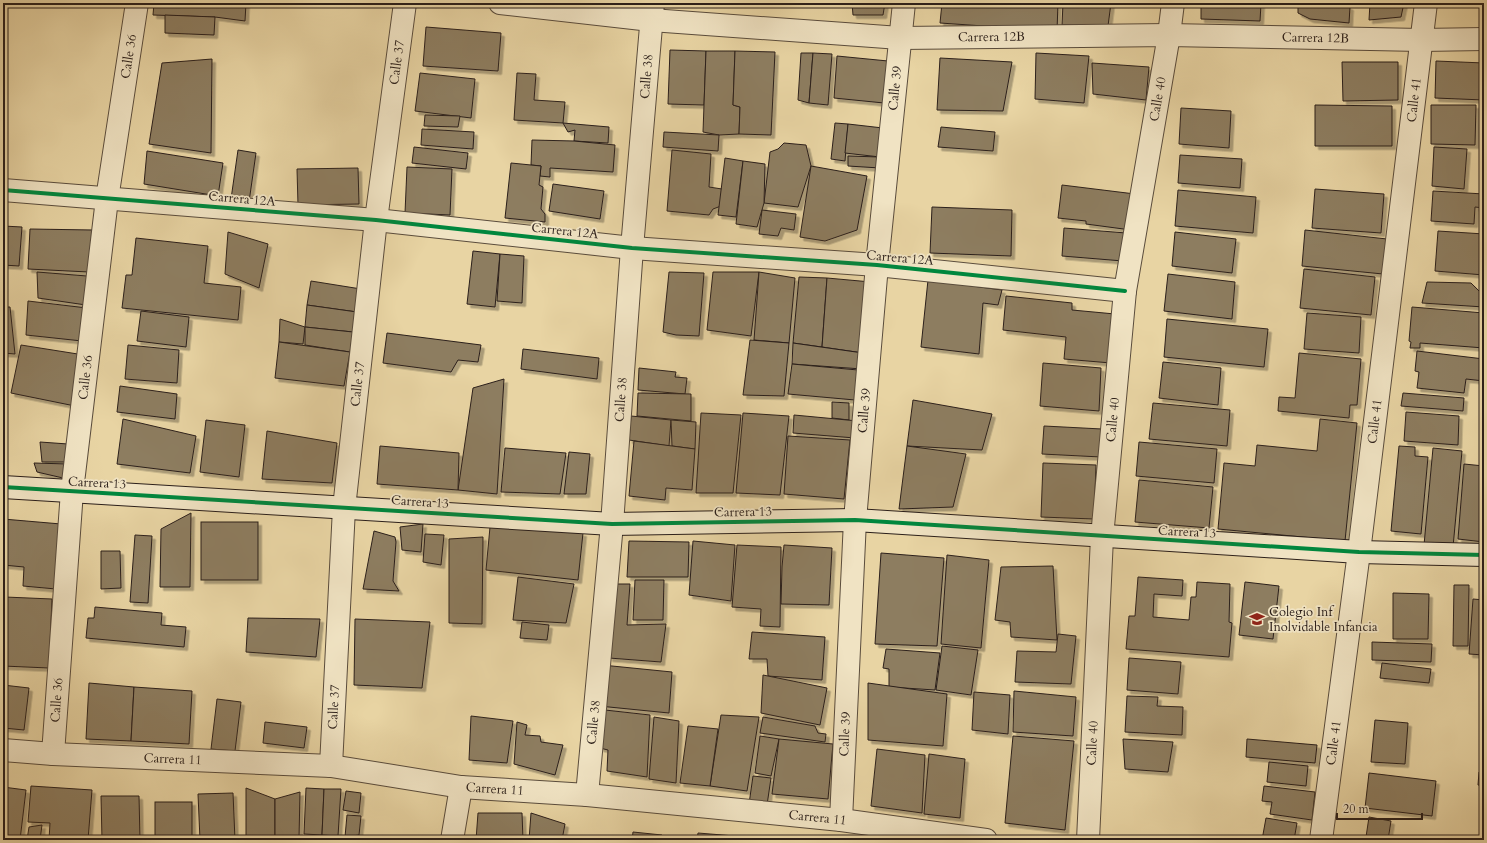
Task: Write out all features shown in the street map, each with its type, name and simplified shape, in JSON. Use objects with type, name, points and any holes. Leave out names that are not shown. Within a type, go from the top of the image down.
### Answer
[{"type":"street","name":"Calle 36","points":[[53,754],[72,491],[107,198],[137,3]]},
{"type":"street","name":"Calle 37","points":[[331,766],[344,508],[376,220],[405,3]]},
{"type":"street","name":"Carrera 12B","points":[[500,3],[652,12],[900,38],[1169,35],[1421,40],[1484,39]]},
{"type":"street","name":"Calle 39","points":[[841,820],[855,520],[877,265],[904,3]]},
{"type":"street","name":"Calle 40","points":[[1088,840],[1102,537],[1125,291],[1169,35],[1173,3]]},
{"type":"street","name":"Calle 41","points":[[1321,840],[1359,552],[1426,3]]},
{"type":"street","name":"Calle 38","points":[[587,795],[612,524],[632,248],[652,12]]},
{"type":"street","name":"Carrera 12A","points":[[3,190],[376,220],[632,248],[877,265],[1125,291]]},
{"type":"street","name":"Carrera 13","points":[[3,487],[612,524],[855,520],[1102,537],[1359,552],[1484,555]]},
{"type":"street","name":"Carrera 11","points":[[3,750],[53,754],[331,766],[461,787],[587,795],[841,820],[986,840]]},
{"type":"street","points":[[452,840],[461,787]]},
{"type":"building","points":[[154,3],[246,3],[245,21],[215,17],[153,15]]},
{"type":"building","points":[[852,3],[885,3],[883,15],[853,15]]},
{"type":"building","points":[[942,3],[1058,3],[1057,31],[940,23]]},
{"type":"building","points":[[1063,3],[1111,3],[1108,26],[1062,25]]},
{"type":"building","points":[[1201,3],[1261,4],[1260,21],[1201,19]]},
{"type":"building","points":[[1298,3],[1341,3],[1350,7],[1349,23],[1310,19],[1298,13]]},
{"type":"building","points":[[1370,3],[1404,3],[1401,17],[1369,20]]},
{"type":"building","points":[[165,15],[215,17],[214,35],[165,33]]},
{"type":"building","points":[[426,27],[501,33],[498,71],[423,66]]},
{"type":"building","points":[[670,50],[706,51],[704,105],[668,104]]},
{"type":"building","points":[[706,51],[735,51],[733,105],[740,107],[739,134],[719,135],[703,132]]},
{"type":"building","points":[[735,51],[775,52],[771,135],[739,134],[740,107],[733,105]]},
{"type":"building","points":[[801,53],[813,53],[809,103],[798,100]]},
{"type":"building","points":[[813,53],[832,54],[828,105],[809,103]]},
{"type":"building","points":[[1036,53],[1089,56],[1084,103],[1035,99]]},
{"type":"building","points":[[837,56],[888,61],[884,103],[834,98]]},
{"type":"building","points":[[940,58],[1012,62],[1003,111],[937,110]]},
{"type":"building","points":[[212,59],[211,153],[149,144],[162,63]]},
{"type":"building","points":[[1436,61],[1484,63],[1484,100],[1435,98]]},
{"type":"building","points":[[1342,62],[1398,62],[1398,100],[1343,101]]},
{"type":"building","points":[[1092,63],[1149,67],[1146,100],[1093,94]]},
{"type":"building","points":[[420,73],[475,79],[471,118],[415,111]]},
{"type":"building","points":[[517,73],[536,74],[534,100],[565,102],[563,123],[514,120]]},
{"type":"building","points":[[1315,105],[1392,106],[1392,146],[1315,146]]},
{"type":"building","points":[[1431,105],[1476,105],[1475,145],[1431,144]]},
{"type":"building","points":[[1181,108],[1231,111],[1229,148],[1179,144]]},
{"type":"building","points":[[425,115],[460,116],[458,127],[424,126]]},
{"type":"building","points":[[563,123],[609,127],[608,143],[574,141],[575,130],[568,132]]},
{"type":"building","points":[[835,123],[848,124],[845,161],[831,159]]},
{"type":"building","points":[[848,124],[883,128],[880,157],[845,153]]},
{"type":"building","points":[[941,127],[995,132],[993,151],[938,147]]},
{"type":"building","points":[[422,129],[474,132],[473,149],[421,145]]},
{"type":"building","points":[[664,132],[719,135],[718,151],[663,147]]},
{"type":"building","points":[[532,140],[574,141],[615,145],[613,172],[550,168],[550,177],[540,176],[541,166],[531,165]]},
{"type":"building","points":[[784,143],[806,145],[811,166],[798,207],[764,203],[770,152],[778,149]]},
{"type":"building","points":[[414,147],[468,153],[466,169],[412,163]]},
{"type":"building","points":[[1434,147],[1467,149],[1464,189],[1432,186]]},
{"type":"building","points":[[238,150],[256,153],[249,202],[231,199]]},
{"type":"building","points":[[672,150],[711,154],[709,187],[722,189],[721,206],[713,209],[709,215],[667,211]]},
{"type":"building","points":[[147,151],[223,163],[218,196],[144,184]]},
{"type":"building","points":[[1180,155],[1242,159],[1240,188],[1178,183]]},
{"type":"building","points":[[848,156],[880,157],[880,168],[848,166]]},
{"type":"building","points":[[725,158],[743,161],[736,217],[718,215]]},
{"type":"building","points":[[743,161],[765,164],[764,203],[757,227],[736,224]]},
{"type":"building","points":[[511,163],[541,166],[539,185],[543,187],[541,209],[545,214],[545,222],[505,218]]},
{"type":"building","points":[[811,166],[867,176],[857,230],[825,241],[800,237]]},
{"type":"building","points":[[407,167],[452,169],[450,215],[405,213]]},
{"type":"building","points":[[358,168],[359,204],[298,205],[297,169]]},
{"type":"building","points":[[553,184],[604,191],[600,219],[549,211]]},
{"type":"building","points":[[1062,185],[1135,194],[1131,230],[1086,224],[1086,221],[1058,218]]},
{"type":"building","points":[[1315,189],[1384,194],[1381,233],[1312,228]]},
{"type":"building","points":[[1178,190],[1256,197],[1253,233],[1175,226]]},
{"type":"building","points":[[1433,191],[1484,194],[1484,208],[1475,207],[1474,224],[1431,221]]},
{"type":"building","points":[[932,207],[1012,210],[1011,256],[930,253]]},
{"type":"building","points":[[762,210],[796,214],[794,230],[781,228],[778,236],[759,234]]},
{"type":"building","points":[[3,226],[22,227],[19,266],[3,265]]},
{"type":"building","points":[[1064,228],[1126,233],[1123,261],[1062,256]]},
{"type":"building","points":[[30,229],[93,230],[89,272],[28,269]]},
{"type":"building","points":[[1305,230],[1387,239],[1383,274],[1302,266]]},
{"type":"building","points":[[1438,231],[1484,234],[1484,275],[1435,271]]},
{"type":"building","points":[[228,232],[268,244],[259,288],[225,274]]},
{"type":"building","points":[[1175,232],[1236,239],[1232,273],[1172,266]]},
{"type":"building","points":[[136,238],[208,246],[204,283],[241,287],[238,320],[122,308],[126,275],[132,275]]},
{"type":"building","points":[[473,251],[500,254],[495,307],[467,304]]},
{"type":"building","points":[[500,254],[524,256],[522,303],[497,301]]},
{"type":"building","points":[[1304,269],[1375,277],[1371,315],[1300,308]]},
{"type":"building","points":[[37,272],[87,276],[86,305],[38,298]]},
{"type":"building","points":[[669,272],[704,273],[699,336],[676,335],[663,332]]},
{"type":"building","points":[[713,272],[759,272],[751,336],[707,330]]},
{"type":"building","points":[[759,272],[795,278],[789,343],[754,340]]},
{"type":"building","points":[[1168,274],[1235,282],[1232,319],[1164,311]]},
{"type":"building","points":[[799,277],[827,278],[822,347],[793,343]]},
{"type":"building","points":[[827,278],[871,282],[863,353],[822,347]]},
{"type":"building","points":[[928,280],[1002,290],[998,305],[983,303],[979,354],[921,347]]},
{"type":"building","points":[[311,281],[361,289],[357,312],[307,305]]},
{"type":"building","points":[[1427,282],[1471,283],[1484,296],[1484,307],[1422,303]]},
{"type":"building","points":[[1006,296],[1072,303],[1072,310],[1115,314],[1111,363],[1064,359],[1066,337],[1003,330]]},
{"type":"building","points":[[28,301],[87,308],[82,341],[26,335]]},
{"type":"building","points":[[307,305],[357,312],[353,332],[305,327]]},
{"type":"building","points":[[3,307],[10,307],[15,354],[3,353]]},
{"type":"building","points":[[1412,307],[1484,313],[1484,348],[1420,343],[1420,348],[1410,348],[1411,342],[1409,341]]},
{"type":"building","points":[[141,311],[189,317],[186,347],[137,341]]},
{"type":"building","points":[[1307,313],[1361,317],[1359,353],[1304,349]]},
{"type":"building","points":[[280,319],[305,327],[303,344],[279,342]]},
{"type":"building","points":[[1167,319],[1268,329],[1264,367],[1164,357]]},
{"type":"building","points":[[305,327],[353,332],[350,352],[305,345]]},
{"type":"building","points":[[387,333],[481,345],[478,362],[458,360],[451,372],[383,363]]},
{"type":"building","points":[[750,340],[789,343],[784,396],[743,395]]},
{"type":"building","points":[[279,342],[350,352],[344,386],[275,378]]},
{"type":"building","points":[[793,343],[863,353],[862,369],[792,364]]},
{"type":"building","points":[[21,345],[84,355],[75,406],[11,393]]},
{"type":"building","points":[[128,345],[179,350],[177,383],[125,379]]},
{"type":"building","points":[[523,349],[599,358],[597,379],[521,369]]},
{"type":"building","points":[[1417,351],[1484,359],[1484,381],[1466,379],[1464,393],[1417,388],[1419,372],[1415,371]]},
{"type":"building","points":[[1299,353],[1361,359],[1357,405],[1350,405],[1349,418],[1278,411],[1279,397],[1295,398]]},
{"type":"building","points":[[1163,362],[1221,368],[1218,405],[1159,398]]},
{"type":"building","points":[[1043,363],[1101,368],[1099,411],[1040,406]]},
{"type":"building","points":[[792,364],[858,370],[855,400],[788,394]]},
{"type":"building","points":[[639,368],[676,372],[675,377],[687,378],[685,394],[638,390]]},
{"type":"building","points":[[504,379],[497,494],[458,490],[473,388]]},
{"type":"building","points":[[120,386],[177,394],[175,419],[117,412]]},
{"type":"building","points":[[638,393],[691,394],[691,421],[637,416]]},
{"type":"building","points":[[1403,393],[1464,398],[1463,411],[1401,406]]},
{"type":"building","points":[[913,400],[992,414],[982,450],[907,446]]},
{"type":"building","points":[[832,402],[849,403],[849,420],[832,418]]},
{"type":"building","points":[[1153,403],[1230,410],[1227,446],[1149,439]]},
{"type":"building","points":[[1406,412],[1459,416],[1458,445],[1404,441]]},
{"type":"building","points":[[701,413],[741,415],[733,493],[696,493]]},
{"type":"building","points":[[743,413],[789,416],[780,495],[736,493]]},
{"type":"building","points":[[794,415],[858,421],[855,438],[793,433]]},
{"type":"building","points":[[631,416],[671,420],[669,446],[629,440]]},
{"type":"building","points":[[123,419],[196,436],[190,473],[117,464]]},
{"type":"building","points":[[1320,419],[1357,423],[1345,541],[1218,529],[1224,463],[1255,466],[1257,445],[1317,451]]},
{"type":"building","points":[[206,420],[245,425],[239,477],[200,472]]},
{"type":"building","points":[[671,420],[696,422],[695,449],[672,446]]},
{"type":"building","points":[[1044,426],[1102,429],[1101,457],[1042,454]]},
{"type":"building","points":[[267,431],[337,443],[332,483],[262,479]]},
{"type":"building","points":[[788,436],[850,440],[844,499],[784,494]]},
{"type":"building","points":[[634,441],[695,449],[692,490],[666,488],[665,500],[629,496]]},
{"type":"building","points":[[40,442],[68,444],[65,462],[42,462]]},
{"type":"building","points":[[1139,442],[1217,449],[1214,483],[1136,476]]},
{"type":"building","points":[[380,446],[459,453],[458,490],[377,484]]},
{"type":"building","points":[[907,446],[966,454],[953,507],[899,509]]},
{"type":"building","points":[[1399,446],[1415,447],[1415,456],[1428,457],[1421,534],[1391,531]]},
{"type":"building","points":[[505,448],[566,453],[560,494],[501,492]]},
{"type":"building","points":[[1433,448],[1462,451],[1453,547],[1424,545]]},
{"type":"building","points":[[569,452],[590,454],[586,494],[564,494]]},
{"type":"building","points":[[34,463],[68,464],[63,478],[37,472]]},
{"type":"building","points":[[1043,463],[1096,465],[1094,519],[1041,517]]},
{"type":"building","points":[[1464,464],[1484,466],[1484,542],[1458,539]]},
{"type":"building","points":[[1139,480],[1213,487],[1209,528],[1135,522]]},
{"type":"building","points":[[191,513],[190,587],[160,587],[161,529]]},
{"type":"building","points":[[3,519],[61,524],[56,589],[23,586],[24,567],[3,565]]},
{"type":"building","points":[[201,522],[258,522],[258,580],[201,580]]},
{"type":"building","points":[[423,524],[421,552],[402,550],[400,527]]},
{"type":"building","points":[[490,527],[583,533],[578,580],[486,570]]},
{"type":"building","points":[[374,531],[395,537],[396,542],[393,581],[399,591],[363,589]]},
{"type":"building","points":[[425,534],[444,535],[441,565],[423,562]]},
{"type":"building","points":[[135,535],[152,536],[148,603],[130,602]]},
{"type":"building","points":[[483,537],[482,624],[449,623],[449,539]]},
{"type":"building","points":[[629,541],[689,542],[688,577],[627,577]]},
{"type":"building","points":[[693,541],[735,545],[731,601],[689,595]]},
{"type":"building","points":[[737,545],[781,547],[780,627],[760,626],[761,609],[732,607]]},
{"type":"building","points":[[784,545],[832,548],[829,605],[781,604]]},
{"type":"building","points":[[101,551],[120,551],[121,588],[101,589]]},
{"type":"building","points":[[881,553],[944,558],[937,646],[875,644]]},
{"type":"building","points":[[947,555],[989,560],[981,648],[941,644]]},
{"type":"building","points":[[1053,566],[1057,640],[1011,637],[1010,622],[995,620],[1001,567]]},
{"type":"building","points":[[518,577],[574,584],[566,623],[513,620]]},
{"type":"building","points":[[1138,577],[1183,580],[1182,596],[1154,594],[1153,617],[1189,620],[1191,597],[1196,597],[1197,582],[1230,584],[1229,622],[1232,623],[1229,657],[1126,649],[1129,616],[1135,616]]},
{"type":"building","points":[[635,580],[664,580],[663,620],[633,620]]},
{"type":"building","points":[[1245,582],[1279,586],[1273,639],[1239,635]]},
{"type":"building","points":[[614,584],[630,584],[627,625],[666,624],[661,662],[609,658]]},
{"type":"building","points":[[1454,585],[1469,585],[1468,646],[1453,646]]},
{"type":"building","points":[[1393,593],[1429,594],[1428,639],[1393,639]]},
{"type":"building","points":[[5,597],[52,599],[49,668],[3,666]]},
{"type":"building","points":[[1473,599],[1484,600],[1484,655],[1469,654]]},
{"type":"building","points":[[95,607],[162,613],[161,625],[186,627],[184,647],[86,638],[88,618],[94,618]]},
{"type":"building","points":[[248,618],[320,619],[316,657],[246,652]]},
{"type":"building","points":[[355,619],[430,622],[422,688],[354,685]]},
{"type":"building","points":[[522,622],[549,625],[547,640],[520,638]]},
{"type":"building","points":[[752,632],[825,637],[822,680],[768,676],[767,659],[749,659]]},
{"type":"building","points":[[1058,634],[1076,636],[1071,684],[1015,682],[1017,651],[1056,652]]},
{"type":"building","points":[[1372,642],[1432,644],[1431,662],[1372,660]]},
{"type":"building","points":[[942,646],[978,650],[971,695],[936,690]]},
{"type":"building","points":[[886,649],[940,653],[935,690],[889,687],[889,669],[883,668]]},
{"type":"building","points":[[1129,658],[1181,662],[1178,694],[1127,690]]},
{"type":"building","points":[[1382,663],[1431,669],[1429,683],[1380,678]]},
{"type":"building","points":[[602,665],[672,672],[669,713],[599,706]]},
{"type":"building","points":[[763,675],[827,688],[820,725],[761,713]]},
{"type":"building","points":[[89,683],[134,687],[131,741],[86,739]]},
{"type":"building","points":[[868,683],[947,694],[943,746],[868,740]]},
{"type":"building","points":[[3,685],[29,688],[24,730],[3,728]]},
{"type":"building","points":[[134,687],[192,691],[189,744],[131,741]]},
{"type":"building","points":[[1014,691],[1076,697],[1073,736],[1013,732]]},
{"type":"building","points":[[974,692],[1010,695],[1008,734],[972,730]]},
{"type":"building","points":[[1127,696],[1158,697],[1157,706],[1183,707],[1182,735],[1125,732]]},
{"type":"building","points":[[217,699],[241,702],[235,751],[211,749]]},
{"type":"building","points":[[605,710],[650,715],[647,777],[607,771],[608,750],[600,748]]},
{"type":"building","points":[[721,715],[759,717],[747,791],[710,786]]},
{"type":"building","points":[[471,716],[513,721],[507,763],[469,760]]},
{"type":"building","points":[[654,717],[679,721],[676,783],[649,779]]},
{"type":"building","points":[[763,717],[815,726],[818,733],[826,734],[825,742],[760,733]]},
{"type":"building","points":[[1375,720],[1408,723],[1405,764],[1371,762]]},
{"type":"building","points":[[265,722],[307,727],[304,748],[263,743]]},
{"type":"building","points":[[517,722],[527,725],[525,735],[540,736],[541,742],[563,745],[555,775],[514,764]]},
{"type":"building","points":[[688,726],[718,729],[710,786],[680,783]]},
{"type":"building","points":[[1484,730],[1484,764],[1481,763]]},
{"type":"building","points":[[760,736],[779,739],[771,776],[755,773]]},
{"type":"building","points":[[1013,736],[1074,741],[1065,830],[1005,823]]},
{"type":"building","points":[[779,739],[833,744],[828,799],[772,794]]},
{"type":"building","points":[[1123,739],[1173,742],[1168,772],[1125,769]]},
{"type":"building","points":[[1247,739],[1317,745],[1315,763],[1246,757]]},
{"type":"building","points":[[877,749],[925,755],[922,813],[871,806]]},
{"type":"building","points":[[929,754],[965,759],[960,818],[924,814]]},
{"type":"building","points":[[1269,762],[1308,766],[1306,786],[1267,782]]},
{"type":"building","points":[[1479,772],[1484,772],[1484,786],[1478,785]]},
{"type":"building","points":[[1369,773],[1436,781],[1432,816],[1365,808]]},
{"type":"building","points":[[753,776],[771,778],[767,805],[749,804]]},
{"type":"building","points":[[31,786],[92,790],[88,840],[49,840],[50,823],[28,822]]},
{"type":"building","points":[[1264,786],[1315,792],[1312,820],[1270,814],[1272,802],[1262,801]]},
{"type":"building","points":[[3,787],[26,790],[20,840],[3,840]]},
{"type":"building","points":[[246,788],[275,799],[275,840],[246,840]]},
{"type":"building","points":[[306,788],[324,789],[322,835],[304,834]]},
{"type":"building","points":[[324,789],[341,789],[338,836],[322,835]]},
{"type":"building","points":[[346,791],[361,793],[359,813],[343,810]]},
{"type":"building","points":[[300,792],[299,838],[275,839],[275,799]]},
{"type":"building","points":[[233,793],[235,840],[200,840],[198,794]]},
{"type":"building","points":[[101,796],[139,796],[140,840],[102,840]]},
{"type":"building","points":[[155,802],[192,802],[192,840],[155,840]]},
{"type":"building","points":[[478,813],[522,813],[523,840],[476,840]]},
{"type":"building","points":[[531,813],[565,824],[562,840],[529,840]]},
{"type":"building","points":[[347,815],[361,816],[359,835],[345,837]]},
{"type":"building","points":[[1369,817],[1391,821],[1388,840],[1362,840],[1362,837],[1366,837]]},
{"type":"building","points":[[1266,818],[1297,823],[1294,840],[1262,840]]},
{"type":"building","points":[[42,825],[40,840],[27,840],[29,827]]},
{"type":"building","points":[[633,832],[662,835],[661,840],[632,840]]},
{"type":"building","points":[[698,833],[771,839],[697,840]]},
{"type":"building","points":[[569,837],[592,840],[568,840]]},
{"type":"cycle path","points":[[3,190],[376,220],[632,248],[877,265],[1125,291]]},
{"type":"cycle path","points":[[3,487],[612,524],[855,520],[1359,552],[1484,555]]},
{"type":"place","name":"Colegio Inf Inolvidable Infancia","points":[[1257,619]]}]
